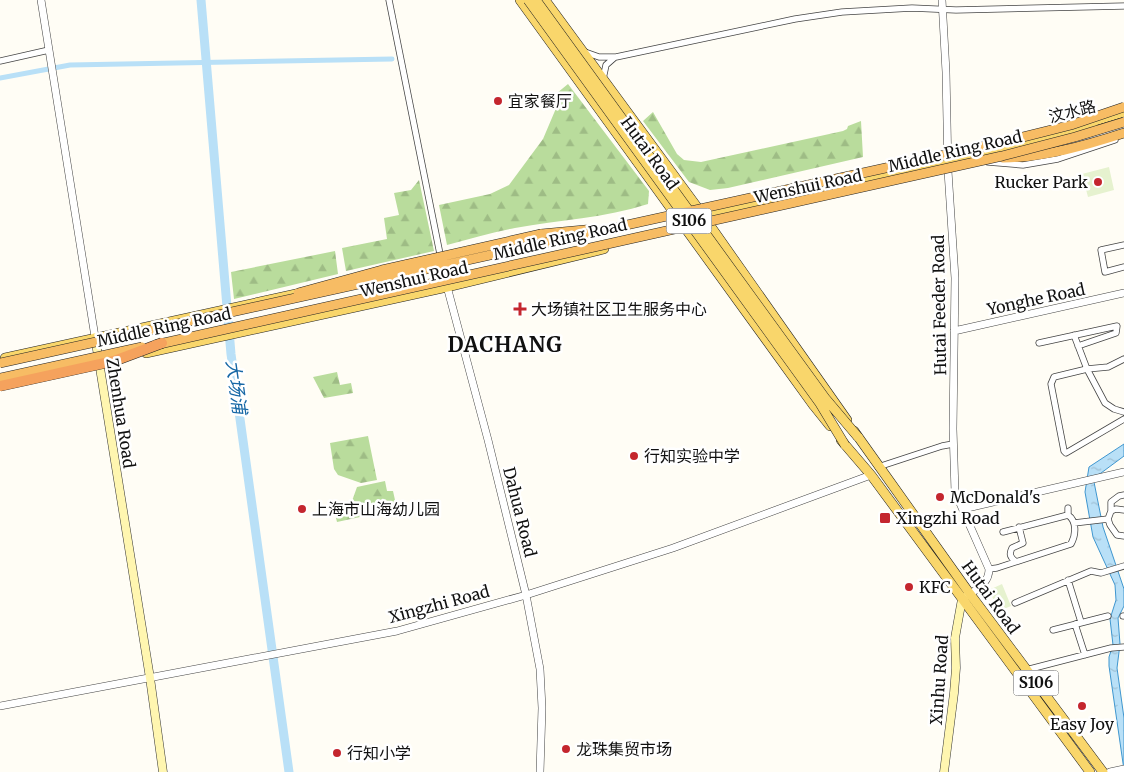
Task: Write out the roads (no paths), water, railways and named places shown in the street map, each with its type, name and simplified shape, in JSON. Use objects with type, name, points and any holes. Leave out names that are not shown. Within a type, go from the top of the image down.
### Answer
[{"type":"highway","name":"Middle Ring Road","points":[[0,363],[1008,141],[1070,124],[1124,106]]},
{"type":"highway","name":"Middle Ring Road","points":[[0,378],[1002,156],[1124,123]]},
{"type":"highway","points":[[1003,158],[1027,158],[1054,154],[1124,135]]},
{"type":"highway","points":[[234,312],[340,280],[541,234],[603,228]]},
{"type":"highway","points":[[0,384],[114,361],[162,343]]},
{"type":"main road","name":"Hutai Road","points":[[520,0],[814,406],[1026,670],[1102,772]]},
{"type":"main road","name":"Hutai Road","points":[[528,0],[819,402],[845,445]]},
{"type":"main road","name":"Hutai Road","points":[[536,0],[825,398],[858,437]]},
{"type":"main road","name":"Hutai Road","points":[[545,0],[830,394],[966,597],[1090,772]]},
{"type":"main road","name":"Wenshui Road","points":[[702,215],[796,204],[837,195],[1035,132],[1124,106]]},
{"type":"main road","name":"汶水路","points":[[948,161],[1102,120],[1124,112]]},
{"type":"main road","name":"汶水路","points":[[675,212],[702,215],[771,202],[1043,139],[1101,125],[1124,117]]},
{"type":"main road","name":"Wenshui Road","points":[[0,384],[447,287],[686,229],[702,215],[948,161],[988,162],[1075,140],[1124,123]]},
{"type":"main road","points":[[1026,153],[1043,139]]},
{"type":"main road","points":[[837,195],[855,183]]},
{"type":"main road","points":[[771,202],[796,204]]},
{"type":"main road","name":"Wenshui Road","points":[[0,359],[207,312],[442,264],[675,212]]},
{"type":"main road","name":"Zhenhua Road","points":[[95,337],[150,678],[163,772]]},
{"type":"main road","name":"Xinhu Road","points":[[944,772],[954,693],[956,668],[955,638],[966,597]]},
{"type":"street","name":"Zhenhua Road","points":[[41,0],[95,337]]},
{"type":"street","points":[[389,0],[442,264]]},
{"type":"street","name":"Hutai Feeder Road","points":[[942,0],[948,161],[955,278],[953,444],[955,492],[990,569]]},
{"type":"street","points":[[581,49],[599,57],[616,57],[825,14],[886,9],[1124,6]]},
{"type":"street","points":[[0,61],[49,50]]},
{"type":"street","points":[[604,80],[605,66],[616,57]]},
{"type":"street","points":[[988,162],[1023,165],[1058,159],[1124,135]]},
{"type":"street","points":[[1124,245],[1101,250],[1105,272],[1124,267]]},
{"type":"street","name":"Dahua Road","points":[[442,264],[526,595],[540,669],[542,708],[540,772]]},
{"type":"street","name":"Yonghe Road","points":[[954,331],[1124,293]]},
{"type":"street","points":[[1040,342],[1117,326],[1116,334],[1078,346]]},
{"type":"street","points":[[1074,335],[1087,369],[1105,404],[1124,412]]},
{"type":"street","points":[[1124,359],[1108,367],[1087,369],[1054,377],[1051,384],[1064,451],[1066,453],[1124,419]]},
{"type":"street","points":[[878,467],[953,444]]},
{"type":"street","points":[[963,509],[1124,472]]},
{"type":"street","name":"Xingzhi Road","points":[[0,706],[397,631],[526,595],[718,533],[871,475]]},
{"type":"street","points":[[1074,523],[1106,519],[1111,511],[1112,502],[1124,495]]},
{"type":"street","points":[[1068,508],[1068,516]]},
{"type":"street","points":[[1111,511],[1116,509],[1124,510]]},
{"type":"street","points":[[966,597],[985,582],[990,569],[1071,544],[1075,535],[1074,523],[1072,518],[1068,516]]},
{"type":"street","points":[[1003,532],[1068,516]]},
{"type":"street","points":[[1106,519],[1117,534],[1124,536]]},
{"type":"street","points":[[1015,561],[1010,556],[1010,552],[1012,548],[1023,543],[1019,528]]},
{"type":"street","points":[[1015,603],[1091,571],[1101,572],[1121,567]]},
{"type":"street","points":[[1068,580],[1085,655]]},
{"type":"street","points":[[1053,630],[1108,616]]},
{"type":"street","points":[[1026,670],[1111,648],[1123,647]]},
{"type":"street","points":[[1110,772],[1122,769]]},
{"type":"water","points":[[1124,444],[1124,456],[1097,476],[1094,482],[1103,527],[1124,589],[1124,606],[1118,618],[1120,644],[1117,668],[1124,718],[1124,770],[1109,666],[1109,657],[1113,645],[1110,619],[1116,600],[1115,585],[1093,537],[1085,492],[1089,467]]},
{"type":"waterway","name":"大场浦","points":[[201,0],[231,354],[289,772]]},
{"type":"waterway","points":[[0,78],[70,65],[392,59]]},
{"type":"place","name":"宜家餐厅","points":[[498,101]]},
{"type":"place","name":"Rucker Park","points":[[1098,182]]},
{"type":"place","name":"大场镇社区卫生服务中心","points":[[520,309]]},
{"type":"place","name":"行知实验中学","points":[[634,456]]},
{"type":"place","name":"McDonald's","points":[[940,497]]},
{"type":"place","name":"上海市山海幼儿园","points":[[302,509]]},
{"type":"place","name":"Xingzhi Road","points":[[885,518]]},
{"type":"place","name":"KFC","points":[[909,587]]},
{"type":"place","name":"Easy Joy","points":[[1082,706]]},
{"type":"place","name":"龙珠集贸市场","points":[[566,749]]},
{"type":"place","name":"行知小学","points":[[337,753]]},
{"type":"district","name":"DACHANG","points":[[505,345]]}]
